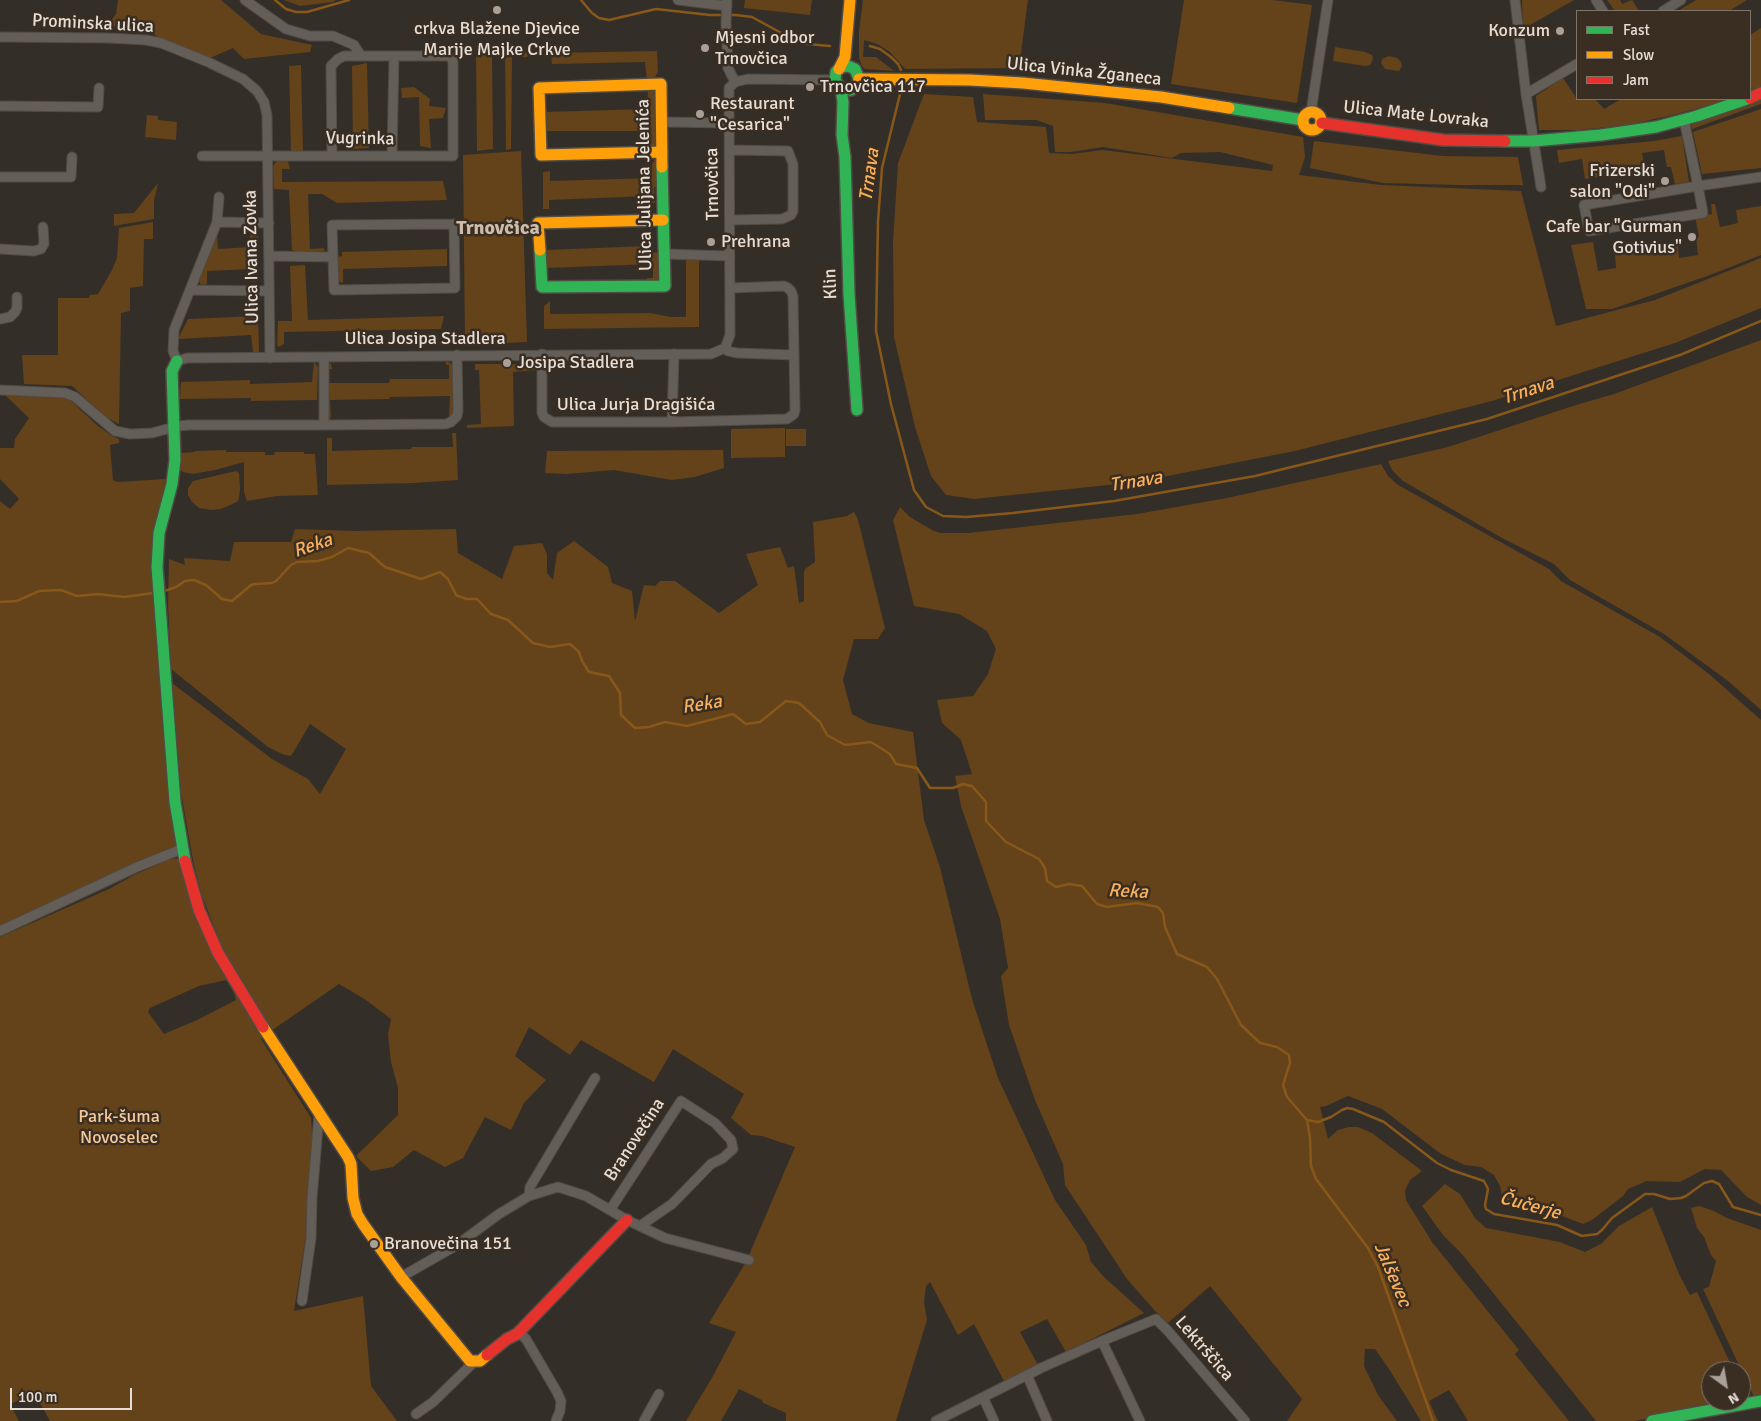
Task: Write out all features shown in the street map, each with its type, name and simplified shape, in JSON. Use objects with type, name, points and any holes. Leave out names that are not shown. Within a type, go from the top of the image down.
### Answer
[{"type":"street","points":[[245,0],[286,29],[310,36],[333,36],[354,45],[361,56]]},
{"type":"street","points":[[678,0],[727,5],[728,68],[735,82],[748,79],[838,79]]},
{"type":"street","name":"Klin","points":[[845,157],[849,137],[849,105],[856,79],[852,57],[851,0]]},
{"type":"street","name":"Klin","points":[[851,0],[845,57],[838,79],[843,102],[842,135],[845,157],[849,294],[857,410]]},
{"type":"street","points":[[1322,123],[1319,115],[1307,116],[1328,0]]},
{"type":"street","points":[[1515,0],[1526,94],[1541,188]]},
{"type":"street","points":[[1665,10],[1681,0]]},
{"type":"street","name":"Prominska ulica","points":[[0,37],[108,38],[146,40],[161,43],[243,79],[260,96]]},
{"type":"street","points":[[332,155],[331,66],[344,56],[394,56],[392,156]]},
{"type":"street","name":"Vugrinka","points":[[267,156],[453,156],[453,60],[449,56],[394,56]]},
{"type":"street","points":[[1526,94],[1576,65]]},
{"type":"street","points":[[845,66],[856,79],[847,91],[838,79],[845,66]]},
{"type":"street","name":"Ulica Vinka Žganeca","points":[[856,79],[1023,83],[1307,116],[1304,125],[1310,130],[1318,129],[1322,123]]},
{"type":"street","name":"Trnovčica","points":[[725,348],[730,335],[730,150],[728,91],[735,82]]},
{"type":"street","name":"Ulica Julijana Jelenića","points":[[662,152],[541,155],[539,88],[661,84],[665,286],[542,288],[538,222],[663,220]]},
{"type":"street","points":[[0,106],[98,107],[99,88]]},
{"type":"street","name":"Ulica Ivana Zovka","points":[[260,96],[267,115],[270,358]]},
{"type":"street","name":"Ulica Mate Lovraka","points":[[1322,123],[1443,140],[1479,142],[1533,141],[1601,135],[1656,126],[1684,120],[1742,100]]},
{"type":"street","points":[[1684,120],[1698,186],[1703,213],[1589,232],[1584,205],[1698,186],[1761,177]]},
{"type":"street","points":[[662,122],[728,123]]},
{"type":"street","points":[[730,150],[788,151],[793,164],[793,211],[791,215],[782,219],[730,220]]},
{"type":"street","points":[[202,156],[267,156]]},
{"type":"street","points":[[0,177],[71,177],[72,157]]},
{"type":"street","points":[[219,197],[217,222],[174,330],[173,351],[177,361],[172,371],[176,449],[173,477],[159,533],[157,567],[175,802],[182,849],[200,910],[218,953],[319,1115],[344,1150],[351,1164],[353,1198],[358,1214],[401,1276],[466,1358],[474,1362]]},
{"type":"street","points":[[217,222],[269,223]]},
{"type":"street","points":[[454,224],[455,288],[334,290],[333,257],[332,225],[454,224]]},
{"type":"street","points":[[0,249],[34,251],[41,249],[44,244],[43,227]]},
{"type":"street","points":[[664,254],[730,256]]},
{"type":"street","points":[[269,256],[333,257]]},
{"type":"street","points":[[730,288],[784,286],[788,288],[793,296],[794,355]]},
{"type":"street","points":[[190,290],[268,291]]},
{"type":"street","points":[[0,319],[10,317],[15,312],[17,297]]},
{"type":"street","name":"Ulica Josipa Stadlera","points":[[177,361],[187,358],[711,354],[725,348],[728,351],[738,353],[794,355]]},
{"type":"street","name":"Ulica Jurja Dragišića","points":[[542,354],[542,413],[547,420],[552,422],[783,420],[792,417],[795,410],[794,355]]},
{"type":"street","points":[[672,422],[674,354]]},
{"type":"street","points":[[0,390],[65,393],[74,397],[109,427],[122,434],[152,433],[189,425],[446,424],[457,416],[458,411],[457,355]]},
{"type":"street","points":[[324,357],[324,425]]},
{"type":"street","points":[[0,931],[137,867],[182,849]]},
{"type":"street","points":[[529,1196],[530,1187],[595,1078]]},
{"type":"street","name":"Branovečina","points":[[610,1210],[681,1101],[715,1123],[731,1140],[733,1149],[711,1164],[672,1204],[640,1226]]},
{"type":"street","points":[[302,1301],[311,1238],[312,1198],[319,1115]]},
{"type":"street","name":"Branovečina","points":[[401,1276],[457,1245],[499,1214],[529,1196],[558,1187],[586,1196],[665,1238],[749,1260]]},
{"type":"street","points":[[416,1414],[433,1402],[474,1362],[480,1361],[507,1339],[517,1334],[628,1220]]},
{"type":"street","name":"Lektrščica","points":[[936,1421],[1102,1340],[1156,1319],[1245,1421]]},
{"type":"street","points":[[517,1334],[522,1335],[526,1339],[557,1392],[560,1401],[560,1411],[556,1421]]},
{"type":"street","points":[[1102,1340],[1140,1421]]},
{"type":"street","points":[[1027,1375],[1047,1421]]},
{"type":"street","points":[[644,1421],[659,1394]]},
{"type":"street","points":[[983,1397],[994,1421]]},
{"type":"street","points":[[1652,1421],[1761,1401]]},
{"type":"green space","points":[[118,0],[221,0],[261,34],[312,45],[310,52],[244,59],[233,48],[210,58],[173,46],[152,33],[108,25],[116,14]]},
{"type":"green space","points":[[284,0],[336,0],[300,6]]},
{"type":"green space","points":[[745,0],[812,0],[810,15],[744,8]]},
{"type":"green space","points":[[863,0],[1028,0],[1019,68],[905,69],[890,52],[877,44],[864,40],[863,57],[876,57],[894,71],[865,69],[859,58],[859,31]]},
{"type":"green space","points":[[1184,0],[1273,0],[1312,5],[1297,103],[1171,84]]},
{"type":"green space","points":[[1522,0],[1574,0],[1523,29]]},
{"type":"green space","points":[[1607,0],[1620,0],[1622,4],[1632,0],[1638,10],[1614,10]]},
{"type":"green space","points":[[1696,0],[1747,0],[1731,10],[1680,10]]},
{"type":"green space","points":[[1761,28],[1761,88],[1751,92],[1751,34]]},
{"type":"green space","points":[[1335,47],[1365,52],[1372,55],[1373,59],[1370,65],[1365,66],[1333,61]]},
{"type":"green space","points":[[657,51],[658,72],[655,77],[647,81],[645,62],[552,64],[551,53]]},
{"type":"green space","points":[[505,53],[529,53],[527,57],[512,57],[511,149],[506,150]]},
{"type":"green space","points":[[476,54],[492,54],[493,149],[477,151]]},
{"type":"green space","points":[[1389,56],[1397,58],[1401,62],[1402,66],[1399,71],[1385,69],[1381,63],[1382,59]]},
{"type":"green space","points":[[367,63],[369,148],[353,149],[352,66]]},
{"type":"green space","points":[[301,65],[303,151],[291,152],[289,66]]},
{"type":"green space","points":[[1563,78],[1576,100],[1596,100],[1604,109],[1619,100],[1727,100],[1627,125],[1578,130],[1539,130],[1536,96]]},
{"type":"green space","points":[[414,87],[430,99],[429,106],[446,108],[443,118],[429,119],[431,148],[420,146],[419,97],[402,98],[401,88]]},
{"type":"green space","points":[[648,91],[656,93],[658,141],[654,147],[647,149],[647,131],[544,131],[544,112],[647,109]]},
{"type":"green space","points":[[924,94],[973,97],[977,122],[1046,127],[1049,153],[1072,154],[1102,150],[1272,171],[1273,165],[1220,152],[1181,153],[1172,158],[1103,147],[1071,152],[1055,152],[1053,126],[1036,120],[985,120],[983,94],[1105,103],[1303,137],[1305,157],[1299,175],[1381,185],[1521,191],[1556,326],[1655,300],[1761,258],[1761,308],[1675,343],[1492,401],[1295,451],[1137,482],[974,499],[946,495],[931,476],[915,427],[894,337],[893,242],[898,163]]},
{"type":"green space","points":[[1761,99],[1761,104],[1692,129],[1691,124]]},
{"type":"green space","points":[[1761,109],[1761,168],[1702,174],[1693,132]]},
{"type":"green space","points":[[147,115],[158,116],[158,120],[177,122],[176,140],[145,137]]},
{"type":"green space","points":[[1682,136],[1689,182],[1675,184],[1671,167],[1667,167],[1664,150],[1642,153],[1645,169],[1585,179],[1582,159],[1559,163],[1557,150],[1654,141]]},
{"type":"green space","points":[[1314,141],[1443,156],[1518,157],[1523,185],[1383,183],[1310,168]]},
{"type":"green space","points":[[521,151],[527,342],[465,345],[463,155]]},
{"type":"green space","points":[[655,159],[658,164],[659,186],[654,187],[655,203],[649,203],[649,196],[549,200],[549,209],[543,209],[543,172],[550,171],[550,181],[652,178],[652,164]]},
{"type":"green space","points":[[277,161],[288,161],[290,169],[282,169],[282,182],[443,181],[447,200],[337,203],[322,194],[308,194],[310,249],[324,248],[324,251],[303,253],[292,250],[289,190],[274,189],[273,166]]},
{"type":"green space","points":[[158,183],[154,201],[154,219],[114,226],[114,214],[134,213]]},
{"type":"green space","points":[[1711,204],[1715,204],[1720,227],[1738,223],[1736,210],[1761,206],[1761,255],[1612,309],[1586,309],[1571,245],[1593,242],[1598,271],[1616,268],[1615,255],[1678,246],[1679,258],[1698,255],[1696,238],[1699,237],[1695,216],[1712,214]]},
{"type":"green space","points":[[153,222],[153,239],[144,239],[143,286],[130,288],[130,311],[121,313],[119,424],[106,417],[72,386],[24,384],[22,355],[58,355],[58,298],[89,298],[90,295],[98,294],[117,258],[119,228]]},
{"type":"green space","points":[[258,228],[258,281],[252,282],[252,269],[207,271],[207,284],[201,285],[198,280],[202,267],[217,234],[218,249],[250,247],[250,232]]},
{"type":"green space","points":[[648,246],[649,252],[660,253],[659,278],[648,283],[647,278],[653,278],[653,264],[545,268],[546,250]]},
{"type":"green space","points":[[447,249],[447,266],[343,269],[343,283],[339,282],[337,257],[342,256],[342,252]]},
{"type":"green space","points":[[686,259],[699,259],[699,327],[544,329],[544,306],[550,301],[550,314],[650,313],[671,317],[686,317]]},
{"type":"green space","points":[[305,265],[308,320],[444,316],[441,329],[284,332],[284,344],[279,347],[277,345],[278,321],[292,321],[290,266]]},
{"type":"green space","points":[[258,316],[259,352],[253,352],[251,335],[178,339],[188,319]]},
{"type":"green space","points":[[1761,340],[1761,710],[1728,681],[1664,634],[1570,580],[1554,564],[1502,538],[1403,481],[1392,470],[1388,461],[1448,447],[1614,394]]},
{"type":"green space","points":[[446,361],[452,364],[453,367],[454,411],[449,417],[450,396],[330,400],[331,419],[327,414],[327,366],[331,363],[332,369],[329,369],[329,383],[389,383],[390,379],[449,379],[449,365],[446,365]]},
{"type":"green space","points":[[314,362],[318,367],[317,400],[251,401],[251,398],[180,399],[181,382],[250,380],[250,384],[312,382]]},
{"type":"green space","points":[[475,364],[536,364],[536,370],[513,372],[514,426],[467,428],[467,425],[481,424],[479,370],[475,370]]},
{"type":"green space","points":[[5,395],[64,398],[71,401],[98,426],[119,439],[119,443],[110,445],[113,480],[117,482],[166,479],[155,536],[177,844],[175,848],[0,927],[0,501],[10,509],[19,499],[0,479],[0,448],[14,448],[15,439],[29,418]]},
{"type":"green space","points":[[785,428],[785,457],[731,458],[731,429]]},
{"type":"green space","points":[[786,429],[806,429],[806,446],[786,446]]},
{"type":"green space","points":[[452,433],[456,433],[458,480],[327,485],[327,438],[332,438],[332,451],[411,449],[412,447],[453,447]]},
{"type":"green space","points":[[226,450],[226,452],[265,452],[265,455],[274,455],[275,452],[315,454],[318,495],[277,496],[247,501],[244,492],[244,462],[192,474],[179,469],[179,453]]},
{"type":"green space","points":[[723,450],[724,468],[695,477],[672,480],[614,470],[567,474],[545,473],[547,451]]},
{"type":"green space","points":[[1381,464],[1388,476],[1398,485],[1549,569],[1561,581],[1660,637],[1709,674],[1761,720],[1761,1205],[1747,1197],[1721,1170],[1705,1169],[1680,1182],[1646,1181],[1628,1189],[1623,1196],[1592,1220],[1583,1224],[1549,1211],[1509,1207],[1503,1202],[1500,1186],[1494,1175],[1481,1167],[1465,1165],[1441,1154],[1382,1109],[1348,1096],[1320,1107],[1328,1139],[1338,1130],[1358,1127],[1372,1133],[1422,1171],[1410,1180],[1405,1191],[1406,1200],[1432,1242],[1519,1350],[1515,1354],[1569,1421],[1468,1421],[1449,1390],[1429,1401],[1438,1421],[1421,1421],[1375,1349],[1365,1349],[1364,1366],[1378,1395],[1397,1421],[1287,1421],[1302,1399],[1210,1286],[1168,1323],[1127,1279],[1065,1185],[1063,1164],[1035,1100],[1009,1025],[1001,976],[1008,968],[1000,919],[961,806],[955,776],[972,774],[961,740],[942,723],[937,700],[973,696],[988,674],[996,649],[987,631],[959,614],[914,606],[893,520],[900,507],[910,517],[932,530],[940,533],[969,533],[1137,514],[1227,498]]},
{"type":"green space","points":[[236,471],[239,473],[240,489],[237,502],[221,509],[211,510],[199,508],[192,502],[188,495],[188,488],[193,481]]},
{"type":"green space","points":[[854,512],[858,520],[885,628],[878,639],[854,639],[843,680],[852,714],[869,723],[913,732],[924,820],[940,867],[972,999],[998,1078],[1055,1200],[1086,1245],[1091,1262],[1104,1277],[1144,1313],[1066,1352],[1047,1319],[1020,1332],[1038,1365],[1005,1383],[974,1324],[958,1335],[930,1282],[926,1286],[924,1302],[927,1320],[896,1421],[786,1421],[786,1413],[763,1403],[762,1400],[739,1389],[721,1421],[686,1421],[736,1332],[709,1323],[746,1262],[795,1147],[762,1136],[751,1135],[731,1118],[744,1094],[673,1049],[654,1082],[581,1040],[570,1055],[529,1027],[515,1056],[546,1080],[524,1103],[511,1130],[485,1117],[463,1158],[445,1167],[414,1150],[393,1167],[371,1171],[356,1156],[398,1115],[398,1088],[391,1062],[388,1034],[391,1019],[366,1000],[339,984],[271,1031],[224,952],[201,893],[181,792],[172,683],[272,759],[308,779],[320,794],[346,749],[310,724],[291,756],[282,754],[268,747],[171,669],[168,604],[169,559],[185,565],[184,558],[230,561],[234,542],[291,542],[295,529],[355,531],[456,529],[458,553],[502,579],[514,546],[542,543],[547,554],[547,573],[553,580],[557,553],[574,541],[608,567],[612,583],[632,591],[635,621],[644,585],[655,586],[660,581],[675,581],[719,613],[758,585],[746,554],[780,547],[788,568],[794,566],[799,603],[804,601],[805,569],[815,562],[813,522],[847,516]]},
{"type":"green space","name":"Park-šuma Novoselec","points":[[176,858],[180,861],[264,1037],[261,1039],[311,1118],[313,1146],[309,1216],[294,1311],[363,1296],[371,1386],[397,1421],[50,1421],[35,1394],[10,1404],[19,1421],[0,1421],[0,937],[109,889],[136,874]],"holes":[[[226,980],[233,988],[236,1000],[164,1034],[148,1012],[150,1008],[199,986]]]},
{"type":"green space","points":[[1445,1184],[1460,1194],[1475,1218],[1486,1228],[1560,1242],[1585,1252],[1601,1244],[1619,1226],[1652,1207],[1679,1274],[1690,1295],[1697,1292],[1729,1361],[1701,1361],[1701,1408],[1634,1421],[1596,1421],[1461,1253],[1443,1235],[1422,1206]]},
{"type":"green space","points":[[1699,1206],[1761,1230],[1761,1398],[1755,1399],[1751,1391],[1751,1361],[1737,1361],[1703,1289],[1709,1287],[1716,1261],[1711,1255],[1704,1237],[1697,1228],[1691,1208]]},
{"type":"waterway","name":"Trnava","points":[[275,0],[286,9],[296,12],[307,12],[349,0]]},
{"type":"waterway","name":"Trnava","points":[[581,0],[592,13],[599,18],[609,20],[656,9],[710,15],[736,15],[752,17],[796,41],[830,46]]},
{"type":"waterway","name":"Trnava","points":[[870,46],[880,49],[891,57],[901,70]]},
{"type":"waterway","name":"Trnava","points":[[902,86],[882,168],[878,221],[876,331],[891,404],[914,490],[926,507],[943,516],[966,517],[1013,513],[1114,501],[1255,476],[1487,419],[1680,355],[1761,321]]},
{"type":"waterway","name":"Reka","points":[[162,592],[176,587],[185,581],[194,580],[206,585],[222,599],[232,601],[251,585],[276,581],[291,565],[297,562],[318,561],[332,557],[348,548],[369,553],[385,567],[421,579],[440,572],[448,579],[456,595],[466,599],[477,599],[491,614],[508,620],[533,643],[550,647],[570,644],[579,652],[589,672],[609,676],[620,693],[621,715],[635,728],[649,727],[665,722],[687,726],[733,714],[746,724],[760,722],[786,701],[799,703],[820,722],[827,735],[845,745],[871,742],[890,754],[896,764],[917,768],[930,788],[953,788],[963,784],[972,786],[986,802],[986,821],[1006,842],[1039,859],[1045,868],[1047,881],[1056,887],[1069,884],[1082,886],[1097,904],[1107,907],[1137,903],[1158,907],[1163,913],[1165,927],[1177,954],[1207,967],[1217,979],[1241,1025],[1260,1043],[1277,1047],[1289,1055],[1290,1063],[1283,1085],[1287,1097],[1307,1120]]},
{"type":"waterway","name":"Reka","points":[[0,602],[17,601],[39,591],[61,590],[77,596],[98,594],[124,597],[154,593]]},
{"type":"waterway","name":"Čučerje","points":[[1307,1120],[1318,1122],[1347,1108],[1384,1122],[1437,1163],[1451,1170],[1484,1181],[1488,1189],[1486,1209],[1494,1214],[1557,1225],[1582,1236],[1597,1234],[1612,1218],[1645,1194],[1654,1194],[1670,1199],[1681,1198],[1704,1183],[1712,1181],[1719,1184],[1733,1207],[1761,1215]]},
{"type":"waterway","name":"Jalševec","points":[[1307,1120],[1311,1166],[1316,1179],[1368,1248],[1378,1267],[1433,1421]]},
{"type":"traffic: fast","points":[[841,89],[851,90],[857,86],[859,79],[855,69],[848,66],[841,67],[836,72],[835,80],[841,89],[843,102],[842,135],[845,157],[849,294],[857,410]]},
{"type":"traffic: fast","points":[[1505,141],[1533,141],[1601,135],[1656,127],[1697,116],[1744,100]]},
{"type":"traffic: fast","points":[[1229,108],[1303,120]]},
{"type":"traffic: fast","points":[[540,250],[542,287],[665,286],[662,167]]},
{"type":"traffic: fast","points":[[177,361],[172,371],[175,460],[172,484],[159,533],[157,567],[175,802],[185,861]]},
{"type":"traffic: fast","points":[[1652,1421],[1761,1401]]},
{"type":"traffic: slow","points":[[839,69],[845,57],[850,0]]},
{"type":"traffic: slow","points":[[859,79],[970,80],[1023,83],[1161,97],[1229,108]]},
{"type":"traffic: slow","points":[[662,152],[541,155],[539,88],[661,84],[662,167]]},
{"type":"traffic: slow","points":[[1308,112],[1316,112],[1321,117],[1321,121],[1319,128],[1308,130],[1303,125],[1303,117],[1308,112]]},
{"type":"traffic: slow","points":[[540,250],[538,223],[663,220]]},
{"type":"traffic: slow","points":[[263,1027],[348,1157],[351,1164],[353,1198],[357,1214],[363,1224],[401,1277],[470,1361],[480,1361],[487,1355]]},
{"type":"traffic: jam","points":[[1751,98],[1761,93]]},
{"type":"traffic: jam","points":[[1322,123],[1443,140],[1505,141]]},
{"type":"traffic: jam","points":[[185,861],[199,910],[218,953],[263,1027]]},
{"type":"traffic: jam","points":[[487,1355],[507,1339],[517,1334],[627,1220]]},
{"type":"place","name":"crkva Blažene Djevice Marije Majke Crkve","points":[[497,10]]},
{"type":"place","name":"Konzum","points":[[1560,31]]},
{"type":"place","name":"Mjesni odbor Trnovčica","points":[[705,48]]},
{"type":"place","name":"Trnovčica 117","points":[[810,87]]},
{"type":"place","name":"Restaurant \"Cesarica\"","points":[[700,114]]},
{"type":"place","name":"Frizerski salon \"Odi\"","points":[[1665,181]]},
{"type":"place","name":"Cafe bar \"Gurman Gotivius\"","points":[[1692,237]]},
{"type":"place","name":"Prehrana","points":[[711,242]]},
{"type":"place","name":"Josipa Stadlera","points":[[507,363]]},
{"type":"place","name":"Branovečina 151","points":[[374,1244]]},
{"type":"district","name":"Trnovčica","points":[[498,229]]}]
